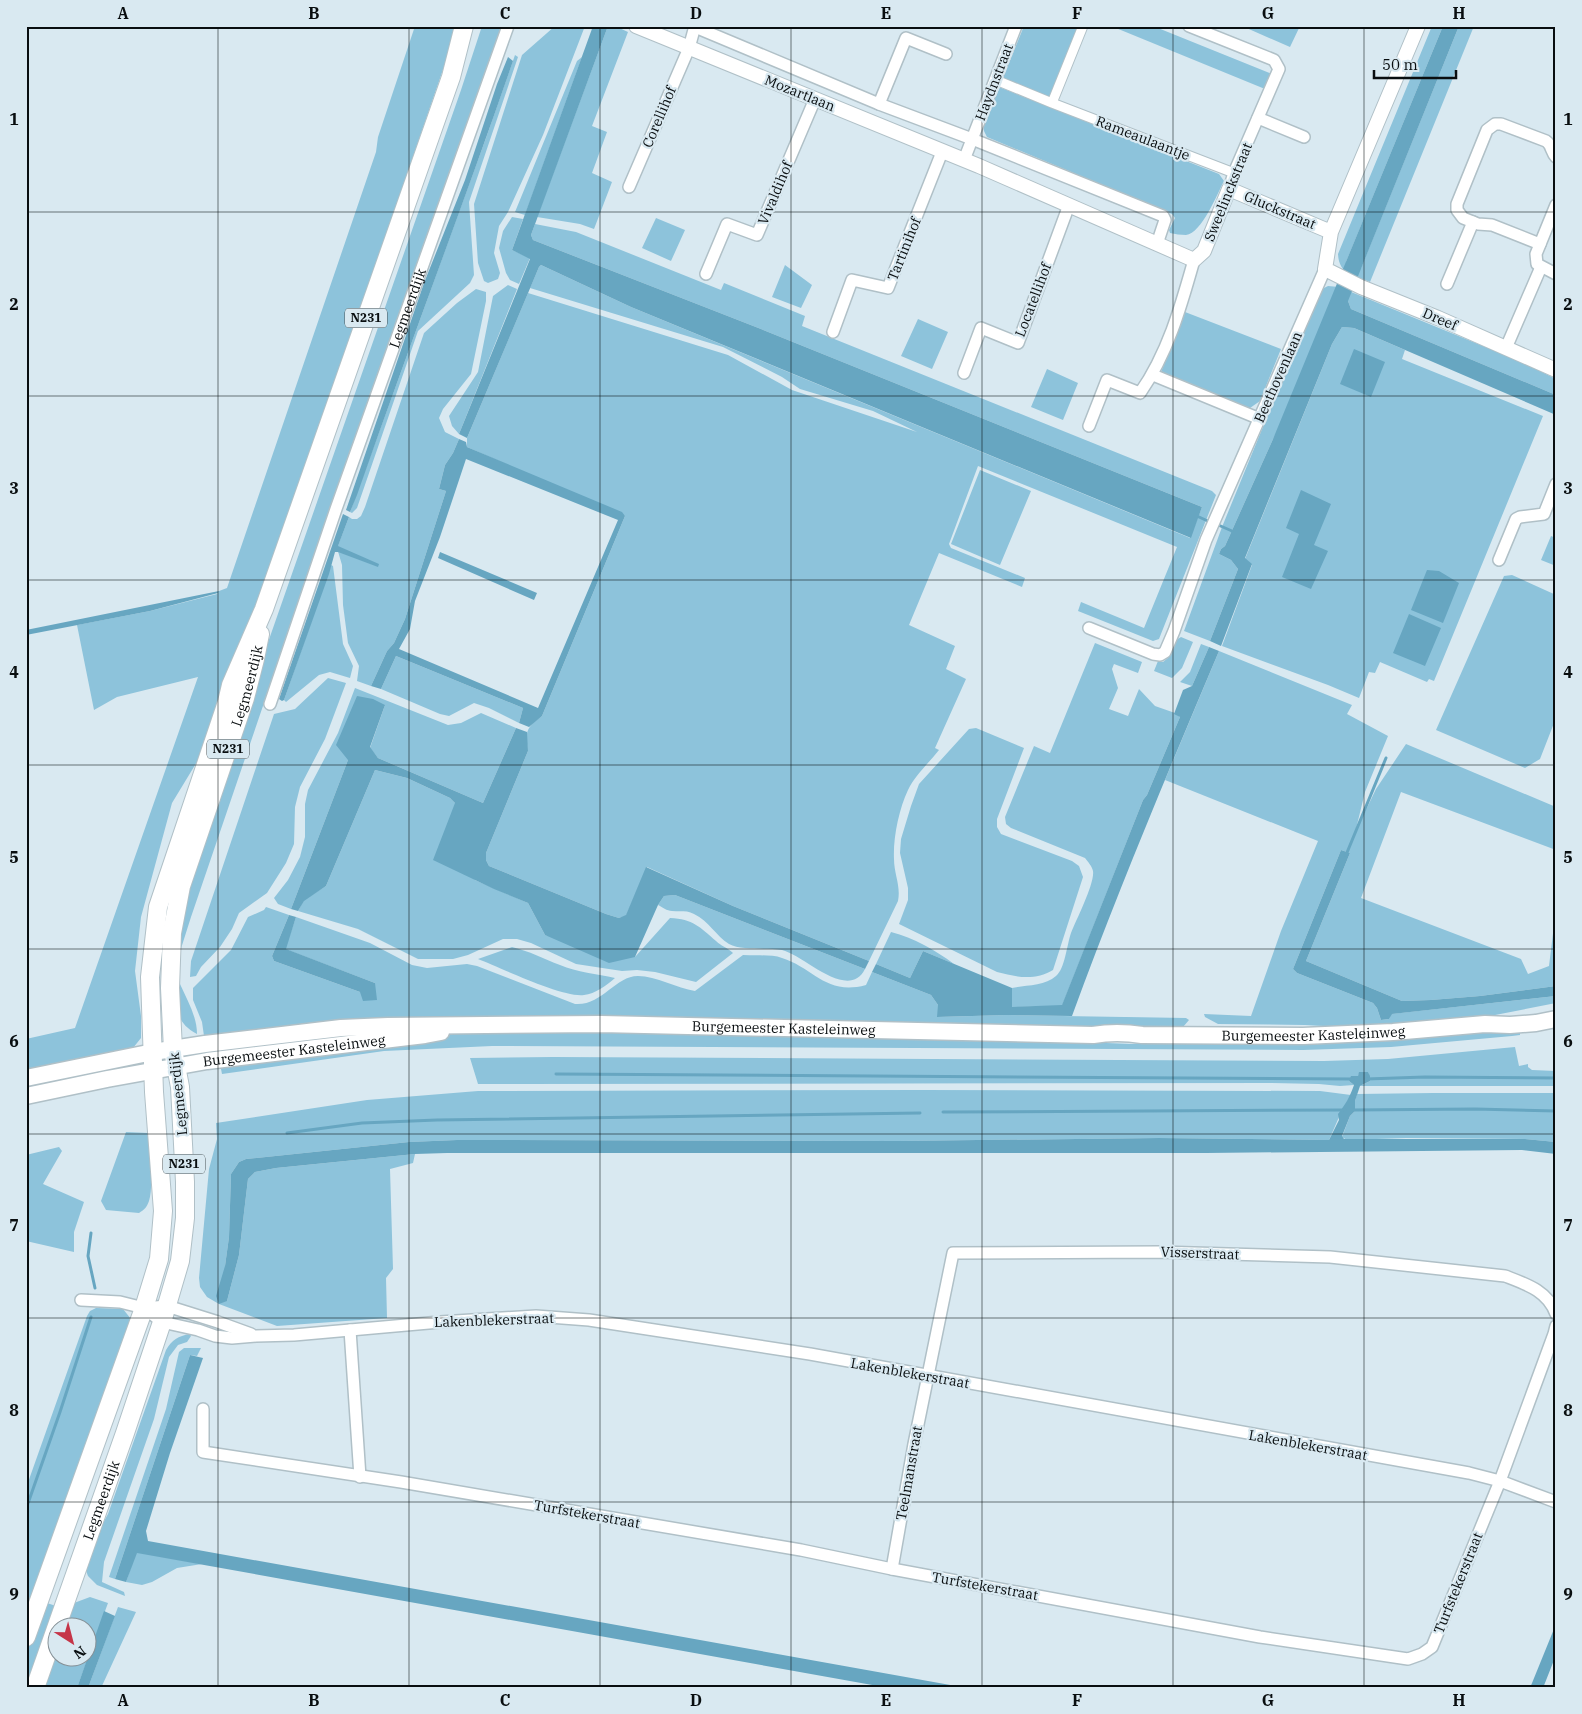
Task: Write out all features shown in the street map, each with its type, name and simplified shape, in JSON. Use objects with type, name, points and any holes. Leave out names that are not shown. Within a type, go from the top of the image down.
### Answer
[{"type":"main road","name":"Legmeerdijk","points":[[26,1637],[144,1308],[159,1259],[163,1211],[153,1071],[150,977],[158,907],[227,702],[231,685],[264,608],[451,77],[464,26]]},
{"type":"main road","name":"Legmeerdijk","points":[[34,1688],[125,1433],[180,1261],[185,1218],[185,1182],[180,1087],[173,1050],[170,988],[172,942],[181,886],[245,698],[255,660],[264,608]]},
{"type":"main road","name":"Burgemeester Kasteleinweg","points":[[1485,1024],[1509,1017],[1556,1010]]},
{"type":"main road","name":"Burgemeester Kasteleinweg","points":[[26,1078],[153,1052],[205,1044],[341,1028],[426,1024],[601,1024],[1092,1035],[1117,1032],[1142,1035],[1303,1036],[1393,1032],[1485,1024],[1510,1025],[1556,1020]]},
{"type":"main road","name":"Burgemeester Kasteleinweg","points":[[26,1096],[207,1061],[425,1035],[475,1025]]},
{"type":"street","name":"Legmeerdijk","points":[[270,704],[336,509],[508,26]]},
{"type":"street","name":"Mozartlaan","points":[[636,26],[964,160],[1194,260]]},
{"type":"street","name":"Haydnstraat","points":[[972,139],[1016,26]]},
{"type":"street","points":[[1052,103],[1083,26]]},
{"type":"street","name":"Sweelinckstraat","points":[[1089,426],[1108,380],[1140,393],[1153,375],[1180,312],[1194,260],[1204,250],[1234,173],[1279,69],[1274,60],[1189,26]]},
{"type":"street","name":"Beethovenlaan","points":[[1089,628],[1153,654],[1160,655],[1165,652],[1174,632],[1206,540],[1325,269],[1331,232],[1418,26]]},
{"type":"street","name":"Mozartlaan","points":[[695,27],[879,104],[972,139],[1163,216],[1165,220],[1157,244]]},
{"type":"street","name":"Corellihof","points":[[629,187],[689,48],[695,27]]},
{"type":"street","points":[[879,104],[906,38],[946,54]]},
{"type":"street","name":"Rameaulaantje","points":[[996,80],[1234,173]]},
{"type":"street","name":"Vivaldihof","points":[[706,274],[727,224],[757,235],[815,99]]},
{"type":"street","points":[[1258,118],[1304,137]]},
{"type":"street","points":[[1540,244],[1492,224],[1473,222],[1460,215],[1457,210],[1457,204],[1487,130],[1491,126],[1501,124],[1546,141],[1556,157]]},
{"type":"street","points":[[964,160],[972,139]]},
{"type":"street","name":"Tartinihof","points":[[833,332],[852,280],[888,288],[942,152]]},
{"type":"street","name":"Gluckstraat","points":[[1229,188],[1331,232]]},
{"type":"street","name":"Locatellihof","points":[[964,373],[981,328],[1018,343],[1069,205]]},
{"type":"street","points":[[1556,205],[1536,254],[1536,264],[1556,274]]},
{"type":"street","points":[[1447,284],[1473,222]]},
{"type":"street","points":[[1506,348],[1541,267]]},
{"type":"street","name":"Dreef","points":[[1325,269],[1357,285],[1556,370]]},
{"type":"street","points":[[1153,375],[1260,419]]},
{"type":"street","points":[[1499,560],[1516,519],[1544,514],[1556,484]]},
{"type":"street","name":"Visserstraat","points":[[928,1377],[953,1253],[1158,1252],[1330,1257],[1505,1276],[1528,1284],[1542,1293],[1556,1314]]},
{"type":"street","points":[[81,1300],[120,1302],[164,1314]]},
{"type":"street","name":"Lakenblekerstraat","points":[[164,1314],[218,1322],[256,1336]]},
{"type":"street","name":"Lakenblekerstraat","points":[[164,1314],[198,1330],[215,1336],[232,1338],[536,1316],[580,1319],[759,1346],[1441,1468],[1500,1481],[1556,1502]]},
{"type":"street","points":[[1500,1481],[1556,1326]]},
{"type":"street","points":[[350,1330],[360,1476]]},
{"type":"street","name":"Teelmanstraat","points":[[892,1570],[928,1377]]},
{"type":"street","name":"Turfstekerstraat","points":[[203,1409],[203,1452],[401,1482],[801,1550],[892,1570],[1260,1637],[1408,1659],[1422,1654],[1432,1647],[1500,1481]]},
{"type":"shaded area","points":[[415,26],[458,26],[258,607],[206,747],[172,803],[141,917],[135,971],[141,1016],[141,1038],[133,1048],[26,1074],[26,1039],[75,1028],[198,677],[117,697],[94,710],[77,625],[150,611],[217,594],[219,591],[227,588],[376,152],[378,137]]},
{"type":"shaded area","points":[[482,26],[503,26],[265,700],[178,958],[178,923],[236,734]]},
{"type":"shaded area","points":[[555,26],[585,26],[543,135],[508,212],[499,226],[494,253],[500,273],[498,279],[488,283],[484,281],[478,263],[474,204],[522,55]]},
{"type":"shaded area","points":[[593,26],[608,26],[531,235],[533,240],[761,329],[1202,507],[1191,538],[631,307],[541,265],[467,438],[459,434],[530,259],[512,250]]},
{"type":"shaded area","points":[[608,26],[615,26],[628,32],[592,126],[607,132],[592,173],[612,182],[594,229],[580,224],[537,217]]},
{"type":"shaded area","points":[[1024,26],[1081,26],[1052,99],[1002,80]]},
{"type":"shaded area","points":[[1111,26],[1153,26],[1272,74],[1265,89]]},
{"type":"shaded area","points":[[1242,26],[1300,26],[1290,47]]},
{"type":"shaded area","points":[[1432,26],[1443,26],[1346,262],[1361,268],[1459,26],[1474,26],[1370,282],[1353,276],[1344,270],[1339,261],[1338,254]]},
{"type":"shaded area","points":[[1443,26],[1459,26],[1348,301],[1351,309],[1556,395],[1556,415],[1354,328],[1342,327],[1332,344],[1245,558],[1252,564],[1221,646],[1210,641],[1238,569],[1231,560],[1219,554],[1225,546],[1273,439]]},
{"type":"shaded area","points":[[515,55],[518,57],[469,202],[474,275],[470,283],[418,331],[357,508],[352,513],[350,512]]},
{"type":"shaded area","points":[[508,57],[513,61],[350,512],[346,510],[424,283],[465,180]]},
{"type":"shaded area","points":[[582,57],[525,215],[515,212],[577,61]]},
{"type":"shaded area","points":[[999,87],[1219,174],[1224,181],[1198,228],[1186,235],[1170,233],[1169,230],[1175,218],[1172,214],[987,137],[983,125]]},
{"type":"shaded area","points":[[512,217],[523,219],[512,250],[530,258],[519,284],[510,280],[506,273],[499,248],[503,231]]},
{"type":"shaded area","points":[[656,218],[685,230],[671,261],[642,248]]},
{"type":"shaded area","points":[[535,224],[576,232],[721,290],[724,283],[805,316],[802,326],[1212,491],[1216,495],[1159,639],[1153,641],[1078,611],[1081,602],[1144,628],[1177,547],[978,466],[949,544],[951,548],[1025,578],[1022,587],[939,553],[909,625],[955,646],[946,669],[966,679],[935,748],[939,750],[914,779],[902,806],[894,851],[894,864],[899,890],[898,901],[869,961],[733,906],[647,867],[626,916],[619,918],[489,866],[486,860],[486,853],[528,751],[528,730],[542,716],[625,516],[467,447],[467,438],[528,293],[728,355],[792,390],[917,432],[873,411],[800,389],[782,377],[723,347],[530,288],[539,267],[541,265],[631,307],[1190,538],[1202,507],[761,329],[533,240],[531,235]]},
{"type":"shaded area","points":[[785,265],[812,285],[801,308],[772,297]]},
{"type":"shaded area","points":[[508,285],[517,289],[459,434],[452,426],[449,416],[478,372],[493,296]]},
{"type":"shaded area","points":[[1328,286],[1339,287],[1522,362],[1556,379],[1556,395],[1351,309],[1348,301],[1273,439],[1225,546],[1221,549],[1219,554],[1231,560],[1238,569],[1210,641],[1184,631],[1222,527],[1314,302],[1320,290]]},
{"type":"shaded area","points":[[476,289],[486,292],[486,301],[471,374],[443,409],[439,418],[445,432],[459,439],[445,465],[439,489],[446,491],[405,619],[394,643],[387,651],[371,686],[357,681],[359,666],[348,643],[343,605],[342,565],[337,548],[349,517],[357,519],[361,516],[365,507],[424,333],[457,303]]},
{"type":"shaded area","points":[[1185,312],[1281,349],[1260,401],[1250,408],[1242,408],[1162,376],[1161,372]]},
{"type":"shaded area","points":[[918,319],[948,332],[932,369],[901,356]]},
{"type":"shaded area","points":[[1342,327],[1354,328],[1405,350],[1402,359],[1543,416],[1434,681],[1429,679],[1427,682],[1380,662],[1375,673],[1369,672],[1359,698],[1222,646],[1252,565],[1245,559],[1332,344]]},
{"type":"shaded area","points":[[1354,349],[1385,362],[1371,397],[1340,384]]},
{"type":"shaded area","points":[[1047,369],[1078,383],[1063,420],[1031,407]]},
{"type":"shaded area","points":[[459,439],[466,442],[467,447],[622,512],[625,516],[542,716],[529,727],[519,723],[523,708],[396,656],[381,689],[371,686],[387,651],[394,643],[405,619],[446,491],[439,489],[445,465]],"holes":[[[466,459],[618,520],[538,708],[399,649],[410,629],[415,601],[440,537]]]},
{"type":"shaded area","points":[[980,470],[1031,491],[1000,565],[951,544]]},
{"type":"shaded area","points":[[1301,490],[1331,504],[1314,545],[1328,551],[1311,589],[1282,577],[1299,534],[1286,528]]},
{"type":"shaded area","points":[[343,514],[349,517],[338,546],[379,564],[378,567],[335,552],[329,574],[284,700],[282,701],[279,699]]},
{"type":"shaded area","points":[[1551,536],[1556,538],[1556,566],[1541,560]]},
{"type":"shaded area","points":[[440,552],[537,593],[534,600],[438,558]]},
{"type":"shaded area","points":[[331,565],[333,566],[343,644],[353,666],[350,678],[330,672],[319,675],[286,702],[284,700]]},
{"type":"shaded area","points":[[1427,570],[1439,571],[1459,583],[1443,623],[1411,610]]},
{"type":"shaded area","points":[[1512,575],[1556,595],[1556,718],[1540,759],[1525,768],[1436,730],[1504,576]]},
{"type":"shaded area","points":[[219,591],[218,593],[150,611],[26,635],[26,630]]},
{"type":"shaded area","points":[[1409,614],[1441,628],[1425,666],[1393,653]]},
{"type":"shaded area","points":[[1181,637],[1193,642],[1182,668],[1172,678],[1154,671],[1158,661],[1163,662],[1169,657],[1176,640]]},
{"type":"shaded area","points":[[1095,643],[1142,662],[1138,673],[1114,664],[1112,669],[1118,688],[1109,709],[1128,716],[1139,689],[1155,706],[1175,713],[1180,717],[1147,795],[1143,800],[1062,1006],[1012,1007],[1012,988],[1046,982],[1059,973],[1064,962],[1071,933],[1093,877],[1093,871],[1085,858],[1011,828],[1006,824],[1005,817],[1034,746],[1050,753]]},
{"type":"shaded area","points":[[1201,644],[1209,647],[1192,686],[1180,682],[1190,672]]},
{"type":"shaded area","points":[[1209,647],[1219,651],[1125,878],[1072,1016],[937,1017],[938,1005],[931,995],[872,972],[876,964],[910,978],[923,951],[1012,988],[1012,1007],[1062,1005],[1143,800],[1147,795],[1180,717],[1174,714],[1183,690],[1192,686]]},
{"type":"shaded area","points":[[1219,651],[1352,705],[1347,714],[1388,736],[1365,792],[1355,833],[1376,789],[1406,744],[1556,807],[1556,850],[1401,792],[1361,898],[1521,959],[1528,974],[1549,966],[1556,909],[1556,986],[1480,996],[1402,1001],[1306,961],[1350,853],[1341,850],[1293,969],[1297,973],[1373,1003],[1381,1020],[1389,1019],[1391,1014],[1556,996],[1556,1003],[1490,1016],[1359,1028],[1218,1024],[1205,1017],[1204,1014],[1251,1016],[1281,931],[1318,841],[1165,780]]},
{"type":"shaded area","points":[[396,656],[523,708],[519,723],[489,708],[474,703],[449,716],[440,714],[381,689]]},
{"type":"shaded area","points":[[328,678],[346,683],[325,739],[300,787],[295,807],[294,844],[286,863],[267,893],[239,913],[232,929],[220,947],[201,967],[196,976],[190,977],[191,961],[274,714],[295,709]]},
{"type":"shaded area","points":[[355,688],[448,725],[461,723],[481,713],[516,728],[483,803],[378,758],[370,748],[385,705],[348,760],[291,909],[278,904],[274,898],[288,880],[300,857],[305,837],[305,804],[308,790],[338,733]]},
{"type":"shaded area","points":[[357,696],[373,699],[385,705],[370,747],[378,758],[483,803],[516,728],[527,732],[528,751],[486,853],[486,860],[489,866],[619,918],[626,915],[646,867],[733,906],[869,961],[865,969],[675,895],[664,896],[658,905],[635,957],[609,963],[545,935],[528,903],[433,860],[455,803],[450,798],[407,778],[375,770],[326,886],[304,901],[298,911],[291,909],[348,760],[336,745]]},
{"type":"shaded area","points":[[976,728],[1024,748],[997,819],[997,827],[1001,834],[1072,861],[1079,866],[1083,877],[1053,970],[1039,976],[1018,976],[997,972],[899,924],[908,900],[908,888],[900,853],[901,839],[919,784],[969,729]]},
{"type":"shaded area","points":[[375,770],[407,778],[450,798],[455,803],[475,880],[528,903],[545,935],[635,957],[670,918],[685,920],[696,925],[733,953],[696,982],[655,972],[622,971],[576,964],[531,943],[517,939],[503,939],[468,955],[453,959],[418,959],[358,929],[298,911],[304,900],[326,886]]},
{"type":"shaded area","points":[[1341,850],[1350,853],[1306,961],[1402,1001],[1480,996],[1556,986],[1556,996],[1392,1014],[1389,1019],[1381,1020],[1373,1003],[1297,973],[1293,969]]},
{"type":"shaded area","points":[[675,895],[865,969],[857,978],[848,981],[825,974],[782,950],[734,946],[724,941],[694,914],[666,910],[658,905],[664,896]]},
{"type":"shaded area","points":[[266,907],[289,915],[272,956],[274,961],[360,992],[375,983],[285,949],[296,917],[370,943],[412,965],[427,968],[467,964],[477,966],[575,1004],[593,1000],[622,981],[638,976],[652,978],[695,991],[743,955],[763,955],[793,962],[830,984],[840,987],[866,985],[872,972],[931,995],[938,1005],[938,1017],[1007,1015],[1186,1018],[1189,1020],[1183,1027],[1177,1029],[266,1029],[204,1036],[202,1022],[193,1000],[193,988],[231,950],[248,917],[264,910]]},
{"type":"shaded area","points":[[289,915],[296,917],[286,949],[375,983],[377,1000],[363,1001],[360,992],[274,961],[272,956]]},
{"type":"shaded area","points":[[891,932],[924,945],[954,964],[923,951],[910,978],[876,964]]},
{"type":"shaded area","points":[[512,947],[580,971],[615,978],[592,993],[574,995],[547,987],[478,959]]},
{"type":"shaded area","points":[[175,983],[180,984],[191,1008],[197,1027],[197,1034],[180,1019]]},
{"type":"shaded area","points":[[1483,1029],[1520,1031],[1520,1035],[1391,1047],[1303,1050],[492,1046],[384,1051],[222,1074],[220,1064],[469,1032],[629,1031],[794,1037],[1077,1040],[1132,1044],[1158,1041]]},
{"type":"shaded area","points":[[1515,1047],[1519,1066],[1528,1064],[1528,1067],[1532,1070],[1556,1071],[1556,1086],[1360,1086],[1370,1081],[1368,1072],[1360,1072],[1358,1076],[1349,1081],[1354,1085],[1340,1086],[1272,1083],[478,1084],[470,1058],[1324,1061],[1388,1059]]},
{"type":"shaded area","points":[[1359,1072],[1368,1072],[1370,1081],[1360,1086],[1355,1101],[1355,1111],[1350,1116],[1342,1136],[1344,1139],[1525,1139],[1556,1142],[1556,1154],[1522,1150],[1206,1153],[447,1153],[415,1154],[276,1168],[255,1172],[248,1179],[239,1255],[227,1301],[219,1304],[216,1296],[225,1266],[229,1237],[231,1174],[239,1162],[246,1159],[409,1142],[457,1140],[898,1141],[1159,1138],[1329,1140],[1339,1120],[1338,1114],[1347,1101],[1354,1085],[1349,1081],[1351,1076],[1358,1076]]},
{"type":"shaded area","points":[[478,1091],[1320,1091],[1351,1095],[1329,1140],[1159,1138],[898,1141],[457,1140],[409,1142],[246,1159],[239,1162],[231,1174],[229,1237],[225,1266],[227,1301],[239,1255],[248,1179],[255,1172],[276,1168],[415,1154],[413,1163],[390,1169],[393,1269],[386,1278],[387,1318],[277,1326],[219,1304],[207,1297],[200,1287],[199,1278],[209,1169],[217,1139],[216,1123],[367,1100]]},
{"type":"shaded area","points":[[1556,1093],[1556,1142],[1525,1139],[1406,1138],[1347,1140],[1342,1137],[1350,1116],[1355,1111],[1357,1094]]},
{"type":"shaded area","points":[[126,1132],[148,1133],[151,1177],[150,1194],[147,1205],[139,1213],[106,1210],[101,1201]]},
{"type":"shaded area","points":[[59,1147],[62,1151],[43,1184],[84,1202],[74,1232],[74,1252],[26,1241],[26,1155]]},
{"type":"shaded area","points":[[96,1308],[123,1309],[131,1319],[26,1615],[26,1488],[87,1316],[90,1311]]},
{"type":"shaded area","points":[[190,1334],[191,1336],[187,1342],[178,1345],[169,1357],[154,1419],[104,1562],[102,1582],[124,1592],[125,1596],[97,1585],[88,1576],[85,1568],[98,1532],[108,1514],[166,1350],[176,1339]]},
{"type":"shaded area","points":[[184,1348],[201,1348],[197,1356],[190,1355],[115,1579],[109,1577],[166,1409],[179,1352]]},
{"type":"shaded area","points":[[190,1355],[203,1358],[170,1453],[146,1531],[148,1541],[967,1688],[889,1688],[137,1553],[126,1582],[115,1579]]},
{"type":"shaded area","points":[[136,1552],[202,1564],[177,1568],[152,1582],[142,1585],[126,1582]]},
{"type":"shaded area","points":[[90,1597],[108,1603],[98,1630],[98,1616],[67,1616],[74,1603]]},
{"type":"shaded area","points":[[44,1602],[56,1606],[52,1616],[48,1616],[48,1628],[26,1688],[26,1651]]},
{"type":"shaded area","points":[[118,1607],[136,1612],[101,1688],[88,1688],[96,1666],[98,1666],[98,1661]]},
{"type":"shaded area","points":[[104,1611],[115,1616],[98,1661],[98,1628]]},
{"type":"shaded area","points":[[1556,1624],[1556,1655],[1543,1688],[1530,1688]]},
{"type":"shaded area","points":[[48,1664],[48,1666],[85,1666],[77,1688],[40,1688]]},
{"type":"shaded area","points":[[85,1666],[96,1666],[88,1688],[77,1688]]},
{"type":"waterway","points":[[1199,517],[1210,522]]},
{"type":"waterway","points":[[1216,524],[1232,531]]},
{"type":"waterway","points":[[1346,855],[1386,758]]},
{"type":"waterway","points":[[556,1074],[1353,1079]]},
{"type":"waterway","points":[[1366,1079],[1425,1077],[1556,1078]]},
{"type":"waterway","points":[[1353,1110],[1475,1109],[1556,1111]]},
{"type":"waterway","points":[[943,1112],[1345,1110]]},
{"type":"waterway","points":[[287,1133],[362,1123],[437,1120],[920,1113]]},
{"type":"waterway","points":[[91,1233],[88,1256],[95,1288]]},
{"type":"waterway","points":[[26,1509],[91,1317]]}]
